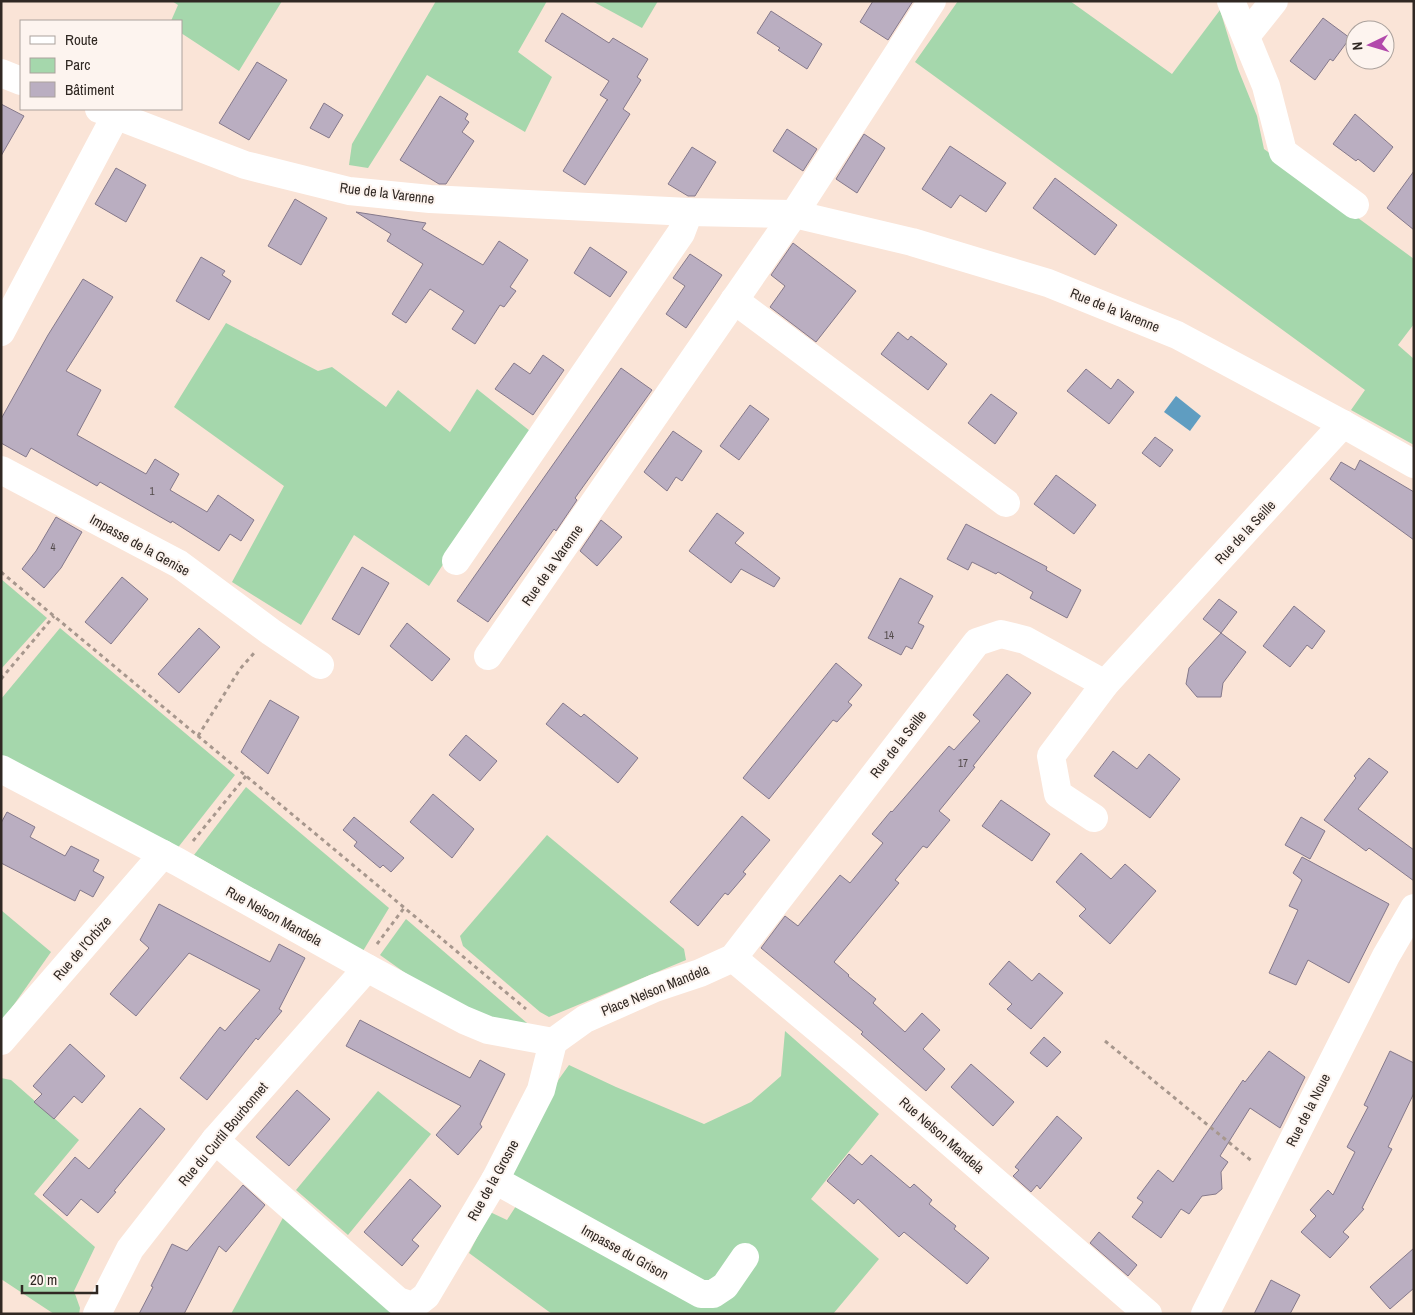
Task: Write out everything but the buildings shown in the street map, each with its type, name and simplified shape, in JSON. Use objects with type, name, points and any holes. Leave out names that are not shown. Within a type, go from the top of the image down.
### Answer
[{"type":"street","name":"Rue de la Varenne","points":[[488,656],[794,214],[932,1]]},
{"type":"street","points":[[1231,1],[1266,86],[1283,152],[1355,205]]},
{"type":"street","points":[[1246,36],[1274,1]]},
{"type":"street","points":[[1,73],[20,81]]},
{"type":"street","name":"Rue de la Varenne","points":[[108,112],[245,165],[349,191],[430,199],[689,212],[794,214],[912,242],[1048,283],[1177,335],[1414,464]]},
{"type":"street","points":[[1,332],[108,112]]},
{"type":"street","points":[[456,561],[681,233],[689,212]]},
{"type":"street","points":[[734,300],[1006,503]]},
{"type":"street","name":"Rue de la Seille","points":[[1094,818],[1058,794],[1051,756],[1105,684],[1343,424]]},
{"type":"street","name":"Impasse de la Genise","points":[[1,470],[179,564],[271,632],[320,665]]},
{"type":"street","name":"Rue de la Seille","points":[[733,958],[977,642],[1001,634],[1025,640],[1105,684]]},
{"type":"street","name":"Rue Nelson Mandela","points":[[1,769],[171,858],[464,1020],[488,1030],[554,1042]]},
{"type":"street","name":"Rue de l'Orbize","points":[[1,1041],[171,858]]},
{"type":"street","name":"Rue de la Noue","points":[[1205,1314],[1386,956],[1414,908]]},
{"type":"street","name":"Place Nelson Mandela","points":[[554,1042],[585,1019],[655,988],[733,958]]},
{"type":"street","name":"Rue Nelson Mandela","points":[[733,958],[856,1060],[1148,1314]]},
{"type":"street","name":"Rue du Curtil Bourbonnet","points":[[97,1314],[130,1249],[215,1140],[367,968]]},
{"type":"street","name":"Rue de la Grosne","points":[[215,1140],[398,1301],[416,1310],[495,1180],[541,1090],[554,1042]]},
{"type":"street","name":"Impasse du Grison","points":[[495,1180],[701,1294],[713,1294],[724,1286],[744,1257]]},
{"type":"path","points":[[1,572],[532,1015],[554,1042]]},
{"type":"path","points":[[1,679],[54,616]]},
{"type":"path","points":[[198,736],[240,669],[271,632]]},
{"type":"path","points":[[171,858],[198,834],[246,776]]},
{"type":"path","points":[[367,968],[378,942],[404,908]]},
{"type":"path","points":[[1106,1040],[1273,1179]]},
{"type":"green space","points":[[172,1],[282,1],[239,71],[182,34],[182,20],[171,20],[178,5]]},
{"type":"green space","points":[[436,1],[547,1],[518,52],[552,77],[525,132],[427,75],[368,168],[349,165],[352,144]]},
{"type":"green space","points":[[592,1],[658,1],[642,28]]},
{"type":"green space","points":[[958,1],[1070,1],[1172,74],[1220,10],[1238,69],[1257,116],[1264,149],[1414,259],[1414,324],[1398,345],[1414,359],[1414,445],[1351,410],[1365,390],[915,62]]},
{"type":"green space","points":[[226,323],[318,371],[332,367],[386,407],[398,390],[450,432],[477,389],[530,431],[429,586],[354,535],[301,625],[232,582],[284,486],[174,407]]},
{"type":"green space","points":[[1,579],[47,618],[1,669]]},
{"type":"green space","points":[[60,628],[235,775],[176,850],[1,756],[1,699]]},
{"type":"green space","points":[[246,787],[389,908],[363,951],[194,855]]},
{"type":"green space","points":[[547,835],[684,949],[686,960],[549,1017],[540,1012],[463,946],[460,936]]},
{"type":"green space","points":[[1,910],[51,952],[1,1023]]},
{"type":"green space","points":[[406,919],[527,1023],[514,1024],[476,1015],[446,1002],[380,955]]},
{"type":"green space","points":[[785,1031],[879,1114],[811,1199],[879,1259],[833,1314],[552,1314],[469,1253],[490,1212],[507,1220],[516,1206],[697,1300],[724,1274],[701,1283],[525,1183],[509,1172],[559,1079],[569,1065],[704,1124],[751,1102],[781,1076]]},
{"type":"green space","points":[[1,1078],[11,1080],[79,1140],[34,1194],[95,1247],[74,1291],[80,1308],[79,1314],[54,1314],[1,1279]]},
{"type":"green space","points":[[378,1091],[431,1134],[348,1235],[296,1190]]},
{"type":"green space","points":[[285,1214],[402,1314],[231,1314]]},
{"type":"water","points":[[1176,396],[1201,416],[1190,431],[1164,412]]}]
